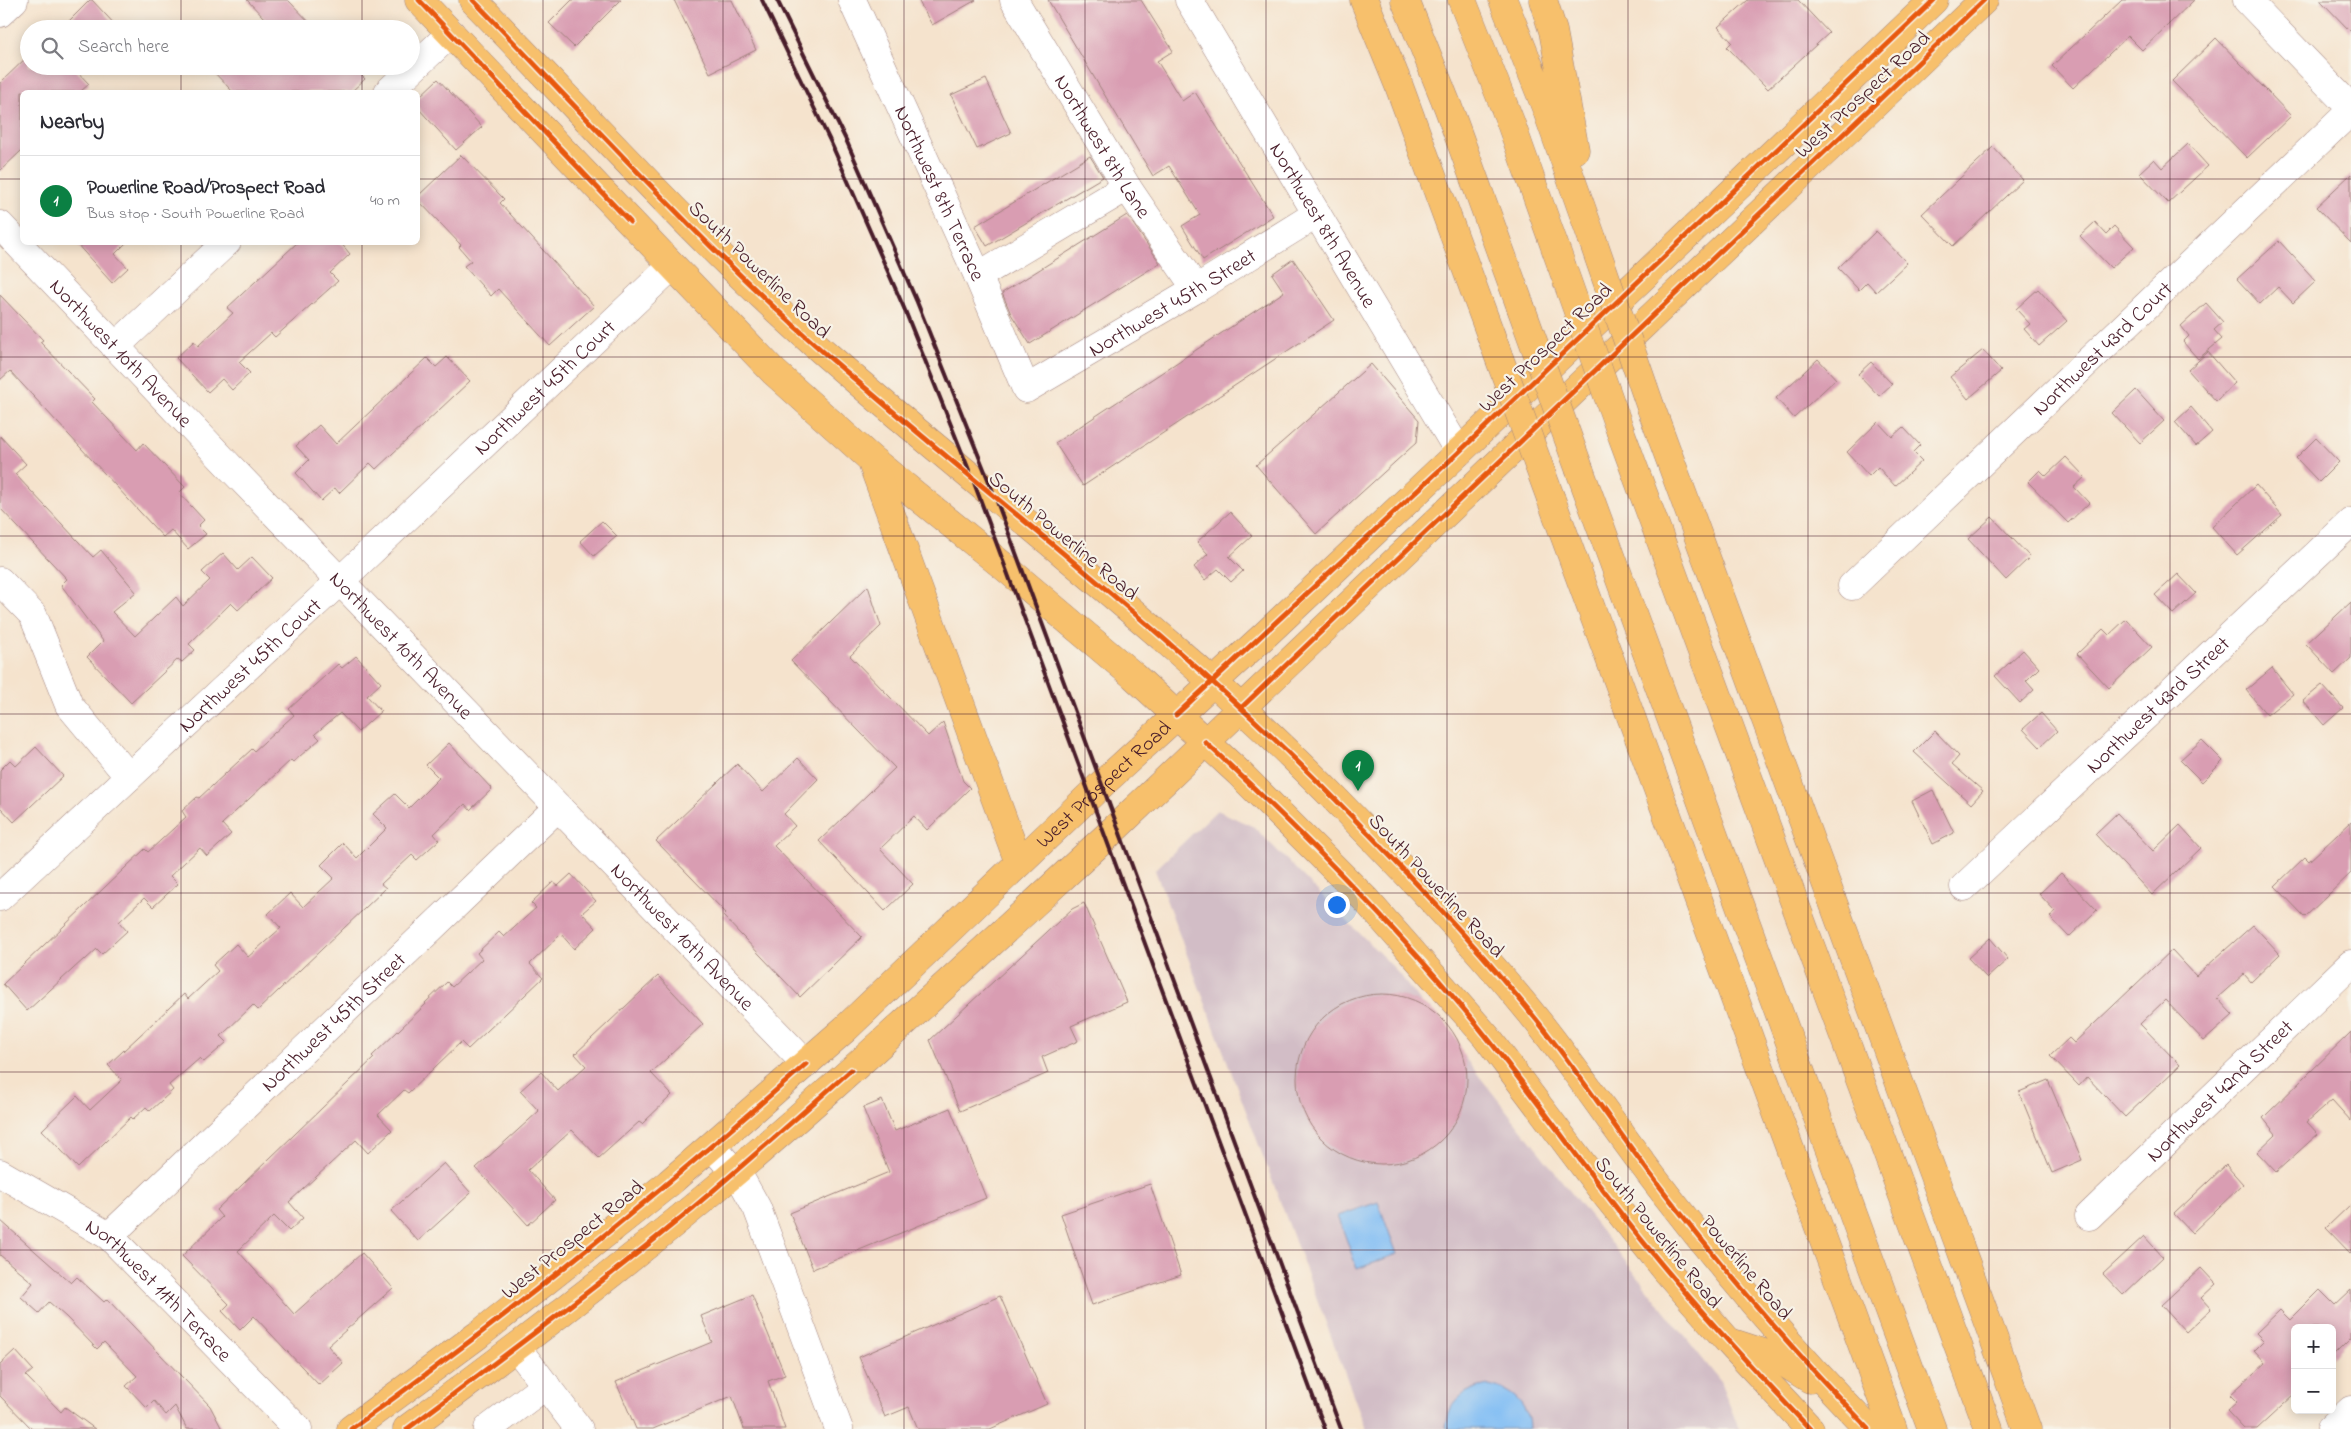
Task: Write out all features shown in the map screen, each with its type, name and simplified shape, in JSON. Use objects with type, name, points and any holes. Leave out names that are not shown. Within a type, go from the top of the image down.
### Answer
[{"type":"main road","name":"South Powerline Road","points":[[419,0],[774,372],[870,459],[1086,635],[1176,715],[1366,900],[1455,999],[1514,1070],[1635,1232],[1728,1341],[1810,1429]]},
{"type":"main road","points":[[436,0],[461,8],[477,4]]},
{"type":"main road","points":[[1364,0],[1402,95],[1893,1429]]},
{"type":"main road","points":[[1405,0],[1448,107],[1932,1429]]},
{"type":"main road","points":[[1462,0],[1510,121],[1621,432],[1989,1429]]},
{"type":"main road","points":[[1503,0],[1546,108],[1651,408],[2027,1429]]},
{"type":"main road","points":[[1543,0],[1553,31],[1592,238]]},
{"type":"main road","name":"West Prospect Road","points":[[351,1429],[530,1295],[712,1146],[806,1064],[1176,715],[1460,452],[1934,0]]},
{"type":"main road","name":"West Prospect Road","points":[[407,1429],[517,1348],[735,1172],[974,960],[1984,0]]},
{"type":"main road","name":"South Powerline Road","points":[[477,4],[672,207],[825,354],[1241,708],[1334,798],[1462,933],[1541,1026],[1609,1118]]},
{"type":"main road","points":[[451,33],[479,34],[513,42]]},
{"type":"main road","points":[[870,459],[1020,863]]},
{"type":"main road","name":"Powerline Road","points":[[1609,1118],[1700,1238],[1842,1401],[1869,1429]]},
{"type":"main road","points":[[1728,1341],[1773,1356],[1842,1401]]},
{"type":"street","points":[[0,13],[14,0]]},
{"type":"street","name":"Northwest 8th Terrace","points":[[852,0],[978,276],[1026,389]]},
{"type":"street","name":"Northwest 8th Lane","points":[[1014,0],[1127,187],[1196,289]]},
{"type":"street","name":"Northwest 8th Avenue","points":[[1189,0],[1460,452]]},
{"type":"street","points":[[2247,0],[2351,110]]},
{"type":"street","points":[[420,62],[451,33]]},
{"type":"street","points":[[390,90],[406,75]]},
{"type":"street","name":"Northwest 43rd Court","points":[[1852,586],[2351,110]]},
{"type":"street","points":[[978,276],[1127,187]]},
{"type":"street","name":"Northwest 45th Street","points":[[1026,389],[1196,289],[1317,214]]},
{"type":"street","name":"Northwest 10th Avenue","points":[[0,225],[115,347],[558,807],[604,852],[806,1064]]},
{"type":"street","points":[[115,347],[224,245]]},
{"type":"street","name":"Northwest 45th Court","points":[[0,897],[341,580],[672,266]]},
{"type":"street","name":"Northwest 43rd Street","points":[[1964,887],[2351,522]]},
{"type":"street","points":[[0,581],[33,615],[69,705],[129,777]]},
{"type":"street","name":"Northwest 45th Street","points":[[110,1236],[558,807]]},
{"type":"street","name":"Northwest 42nd Street","points":[[2088,1216],[2351,964]]},
{"type":"street","points":[[712,1146],[735,1172],[758,1211],[839,1429]]},
{"type":"street","name":"Northwest 11th Terrace","points":[[0,1173],[110,1236],[298,1429]]},
{"type":"street","points":[[517,1348],[579,1429]]},
{"type":"street","points":[[488,1429],[546,1385]]},
{"type":"street","points":[[2330,1429],[2351,1410]]},
{"type":"shaded area","points":[[1217,810],[1254,827],[1393,967],[1720,1381],[1739,1429],[1366,1429],[1155,870]]},
{"type":"water","points":[[1378,1202],[1397,1254],[1357,1269],[1338,1216]]},
{"type":"water","points":[[1489,1385],[1505,1390],[1518,1400],[1526,1412],[1529,1429],[1446,1429],[1450,1411],[1459,1398],[1472,1390]]},
{"type":"building","points":[[92,0],[111,20],[70,20]]},
{"type":"building","points":[[247,0],[288,0],[307,20],[264,20]]},
{"type":"building","points":[[572,0],[621,0],[574,47],[549,23]]},
{"type":"building","points":[[674,0],[732,0],[756,50],[710,73]]},
{"type":"building","points":[[918,0],[976,0],[932,25]]},
{"type":"building","points":[[1048,0],[1141,0],[1173,51],[1157,61],[1182,101],[1195,92],[1273,216],[1203,260],[1182,226],[1200,215],[1169,166],[1153,176]]},
{"type":"building","points":[[1748,0],[1798,0],[1829,33],[1768,89],[1727,47],[1732,42],[1718,27]]},
{"type":"building","points":[[2122,0],[2194,0],[2142,50],[2128,36],[2073,88],[2052,66]]},
{"type":"building","points":[[2320,0],[2351,0],[2351,32]]},
{"type":"building","points":[[2216,38],[2291,116],[2247,158],[2172,81]]},
{"type":"building","points":[[20,64],[20,75],[80,75],[89,84],[82,90],[20,90],[20,152],[0,171],[0,83]]},
{"type":"building","points":[[217,75],[361,75],[365,79],[353,90],[231,90]]},
{"type":"building","points":[[438,79],[482,127],[456,150],[420,110],[420,96]]},
{"type":"building","points":[[986,79],[1011,133],[977,149],[951,95]]},
{"type":"building","points":[[2188,144],[2208,166],[2168,203],[2139,173],[2154,159],[2162,168]]},
{"type":"building","points":[[1993,147],[2023,180],[1953,246],[1922,214]]},
{"type":"building","points":[[461,155],[504,199],[500,203],[594,306],[550,346],[498,289],[491,296],[464,266],[471,261],[459,247],[461,245],[420,202],[420,194]]},
{"type":"building","points":[[1090,156],[1103,177],[987,246],[975,226]]},
{"type":"building","points":[[2351,174],[2351,243],[2316,207]]},
{"type":"building","points":[[1127,215],[1160,263],[1030,344],[1011,314],[1002,293]]},
{"type":"building","points":[[2095,222],[2106,234],[2114,226],[2134,247],[2111,268],[2080,236]]},
{"type":"building","points":[[1876,231],[1907,263],[1876,292],[1867,282],[1859,290],[1838,268]]},
{"type":"building","points":[[2279,241],[2316,281],[2293,303],[2278,287],[2260,304],[2237,279]]},
{"type":"building","points":[[78,245],[124,245],[115,254],[128,268],[112,283]]},
{"type":"building","points":[[295,245],[342,245],[350,254],[330,273],[338,281],[275,337],[271,333],[239,362],[250,373],[232,390],[222,379],[208,392],[176,358],[194,341],[198,346],[233,313],[227,308]]},
{"type":"building","points":[[1293,259],[1334,320],[1083,486],[1055,443],[1284,292],[1272,274]]},
{"type":"building","points":[[2038,289],[2067,321],[2039,346],[2024,329],[2030,324],[2016,309]]},
{"type":"building","points":[[0,295],[43,340],[40,342],[95,399],[92,402],[137,450],[143,443],[185,487],[179,493],[204,520],[198,526],[206,534],[188,549],[171,530],[163,537],[10,371],[0,380]]},
{"type":"building","points":[[2206,303],[2223,322],[2214,330],[2222,339],[2198,359],[2183,342],[2189,336],[2181,326]]},
{"type":"building","points":[[1983,350],[2001,371],[1968,399],[1950,377]]},
{"type":"building","points":[[2208,352],[2235,383],[2216,401],[2188,370]]},
{"type":"building","points":[[447,357],[470,381],[376,469],[370,463],[339,493],[335,488],[321,501],[296,473],[309,460],[296,446],[319,425],[336,444],[427,358],[436,367]]},
{"type":"building","points":[[1818,359],[1836,379],[1794,418],[1776,398]]},
{"type":"building","points":[[1871,362],[1892,384],[1879,396],[1858,374]]},
{"type":"building","points":[[1371,364],[1419,420],[1417,442],[1316,534],[1256,465]]},
{"type":"building","points":[[2136,390],[2164,421],[2140,443],[2112,413]]},
{"type":"building","points":[[2191,407],[2212,432],[2196,446],[2175,422]]},
{"type":"building","points":[[1878,422],[1892,437],[1903,427],[1920,445],[1913,452],[1922,461],[1895,486],[1878,467],[1869,476],[1847,452]]},
{"type":"building","points":[[0,436],[26,464],[15,474],[93,557],[101,550],[136,592],[112,612],[135,636],[176,597],[183,606],[210,580],[202,572],[223,553],[238,570],[252,557],[272,578],[238,610],[231,603],[189,644],[195,650],[182,662],[178,659],[131,703],[87,657],[103,641],[61,585],[67,579],[0,508]]},
{"type":"building","points":[[2316,438],[2339,462],[2319,482],[2296,458]]},
{"type":"building","points":[[2066,457],[2085,477],[2074,487],[2089,503],[2068,523],[2028,482],[2040,470],[2046,476]]},
{"type":"building","points":[[2256,485],[2282,515],[2237,555],[2212,527]]},
{"type":"building","points":[[1230,512],[1252,536],[1229,557],[1243,571],[1231,582],[1218,569],[1205,580],[1194,567],[1208,554],[1197,542]]},
{"type":"building","points":[[1992,517],[2030,557],[2006,580],[1968,539]]},
{"type":"building","points":[[602,521],[617,536],[594,556],[580,541]]},
{"type":"building","points":[[2178,574],[2196,593],[2173,614],[2155,595]]},
{"type":"building","points":[[868,586],[881,626],[850,656],[928,736],[943,722],[963,781],[970,788],[927,830],[914,816],[880,849],[913,884],[885,911],[819,841],[895,768],[791,661]]},
{"type":"building","points":[[2351,602],[2351,658],[2334,674],[2306,644]]},
{"type":"building","points":[[2126,619],[2152,647],[2109,688],[2077,654],[2103,629],[2109,635]]},
{"type":"building","points":[[2023,650],[2039,668],[2026,681],[2034,690],[2020,703],[1995,676]]},
{"type":"building","points":[[356,656],[381,683],[367,696],[381,711],[358,732],[340,713],[315,734],[320,739],[293,762],[291,760],[222,824],[231,834],[207,856],[200,848],[170,876],[178,884],[153,907],[144,898],[119,922],[127,931],[102,954],[97,949],[84,959],[27,1011],[3,984],[145,849],[148,852],[186,817],[182,811],[197,797],[199,798],[252,749],[254,751],[294,715],[289,709],[338,664],[342,668]]},
{"type":"building","points":[[2272,668],[2293,694],[2267,715],[2246,690]]},
{"type":"building","points":[[2322,685],[2343,708],[2324,725],[2303,701]]},
{"type":"building","points":[[2041,713],[2057,731],[2040,747],[2023,729]]},
{"type":"building","points":[[1935,731],[1959,756],[1952,764],[1983,791],[1971,804],[1914,752]]},
{"type":"building","points":[[2202,740],[2223,761],[2202,782],[2180,760]]},
{"type":"building","points":[[449,743],[492,789],[470,810],[465,804],[434,834],[439,840],[417,860],[412,855],[381,884],[386,888],[258,1010],[253,1005],[221,1036],[227,1042],[204,1062],[200,1058],[169,1085],[173,1090],[150,1111],[146,1107],[133,1119],[131,1117],[78,1168],[42,1130],[77,1096],[90,1110],[122,1080],[108,1065],[184,994],[188,999],[218,971],[213,965],[236,944],[248,957],[281,928],[268,914],[290,893],[303,907],[334,878],[321,865],[343,843],[357,858],[387,828],[373,814],[395,794],[409,808],[439,778],[426,765]]},
{"type":"building","points":[[36,747],[63,776],[14,822],[0,807],[0,770],[10,760],[16,766]]},
{"type":"building","points":[[798,758],[818,779],[784,814],[795,826],[774,846],[862,937],[800,997],[723,916],[726,913],[656,841],[737,764],[763,792]]},
{"type":"building","points":[[1933,790],[1954,833],[1933,844],[1912,801]]},
{"type":"building","points":[[2117,813],[2153,851],[2180,825],[2201,848],[2152,895],[2095,834]]},
{"type":"building","points":[[2351,822],[2351,873],[2305,917],[2275,886],[2305,857],[2309,861]]},
{"type":"building","points":[[2061,873],[2097,910],[2069,937],[2050,917],[2055,911],[2039,894]]},
{"type":"building","points":[[571,874],[596,901],[582,913],[596,928],[574,949],[561,934],[530,964],[543,978],[468,1049],[461,1042],[408,1093],[404,1090],[378,1115],[392,1130],[368,1153],[356,1140],[289,1202],[303,1218],[289,1231],[274,1216],[238,1251],[294,1314],[362,1253],[393,1288],[328,1346],[343,1363],[319,1385],[254,1316],[240,1330],[222,1311],[229,1304],[182,1256],[222,1217],[216,1210],[374,1058],[372,1056],[425,1003],[447,982],[452,987],[482,959],[477,953],[499,932],[504,937],[536,908],[531,903],[553,882],[558,886]]},
{"type":"building","points":[[1084,903],[1127,1002],[1071,1026],[1078,1041],[1042,1057],[1048,1073],[960,1111],[930,1040],[1072,909]]},
{"type":"building","points":[[2253,925],[2280,954],[2251,982],[2244,974],[2217,998],[2233,1015],[2204,1041],[2165,1000],[2140,1024],[2180,1065],[2125,1117],[2087,1077],[2079,1086],[2050,1056],[2069,1038],[2074,1043],[2172,950],[2196,976]]},
{"type":"building","points":[[1990,938],[2008,959],[1987,978],[1968,958]]},
{"type":"building","points":[[658,976],[703,1024],[651,1073],[672,1095],[642,1124],[639,1122],[599,1158],[572,1130],[528,1170],[555,1200],[528,1225],[476,1168],[539,1111],[520,1091],[541,1072],[558,1091],[586,1066],[575,1054]]},
{"type":"building","points":[[1374,994],[1390,994],[1415,1000],[1436,1013],[1448,1025],[1461,1046],[1467,1079],[1461,1112],[1448,1133],[1436,1145],[1415,1158],[1390,1164],[1374,1164],[1349,1158],[1328,1145],[1316,1133],[1303,1112],[1297,1087],[1297,1071],[1303,1046],[1316,1025],[1328,1013],[1349,1000]]},
{"type":"building","points":[[2351,1032],[2351,1121],[2332,1100],[2307,1122],[2318,1134],[2276,1172],[2257,1152],[2276,1134],[2263,1118]]},
{"type":"building","points":[[2048,1080],[2082,1160],[2052,1173],[2019,1092]]},
{"type":"building","points":[[882,1100],[895,1131],[950,1108],[986,1198],[813,1269],[790,1213],[889,1172],[863,1108]]},
{"type":"building","points":[[444,1163],[471,1193],[418,1241],[391,1211]]},
{"type":"building","points":[[2226,1165],[2243,1184],[2192,1233],[2174,1214]]},
{"type":"building","points":[[1150,1184],[1181,1275],[1092,1305],[1061,1214]]},
{"type":"building","points":[[2351,1204],[2351,1254],[2326,1228]]},
{"type":"building","points":[[0,1220],[71,1283],[77,1277],[104,1302],[107,1299],[210,1406],[222,1429],[187,1429],[175,1406],[166,1415],[154,1401],[147,1408],[126,1386],[137,1376],[104,1342],[97,1349],[49,1302],[39,1313],[21,1297],[33,1283],[0,1255]]},
{"type":"building","points":[[2144,1236],[2163,1257],[2123,1295],[2103,1274]]},
{"type":"building","points":[[2201,1268],[2216,1284],[2201,1298],[2211,1309],[2186,1332],[2161,1305]]},
{"type":"building","points":[[2320,1290],[2335,1305],[2351,1290],[2351,1338],[2336,1353],[2336,1324],[2291,1324],[2291,1398],[2257,1429],[2244,1429],[2227,1411],[2237,1402],[2230,1395],[2265,1363],[2254,1351],[2264,1341],[2256,1333],[2280,1310],[2290,1320]]},
{"type":"building","points":[[752,1295],[785,1375],[768,1381],[785,1429],[744,1429],[732,1396],[653,1429],[636,1429],[616,1382],[712,1342],[701,1316]]},
{"type":"building","points":[[1000,1296],[1047,1404],[990,1429],[918,1429],[909,1407],[885,1417],[859,1357]]},
{"type":"building","points":[[15,1350],[33,1370],[26,1376],[61,1412],[65,1407],[95,1429],[32,1429],[0,1396],[0,1364]]},
{"type":"railway","points":[[762,0],[832,145],[904,308],[973,480],[1325,1429]]},
{"type":"railway","points":[[777,0],[847,142],[917,302],[996,499],[1341,1429]]},
{"type":"cycle path","points":[[419,0],[630,222]]},
{"type":"cycle path","points":[[473,0],[691,227],[781,314],[892,411],[1151,628],[1276,741],[1336,800],[1491,965],[1556,1045],[1694,1231],[1792,1346],[1869,1429]]},
{"type":"cycle path","points":[[1176,715],[1459,452],[1934,0]]},
{"type":"cycle path","points":[[1241,708],[1984,0]]},
{"type":"cycle path","points":[[1205,742],[1337,870],[1432,972],[1506,1061],[1611,1201],[1675,1281],[1764,1381],[1810,1429]]},
{"type":"cycle path","points":[[351,1429],[526,1298],[696,1160],[806,1064]]},
{"type":"cycle path","points":[[407,1429],[552,1320],[659,1236],[851,1070]]},
{"type":"place","name":"Powerline Road/Prospect Road","points":[[1358,791]]}]
